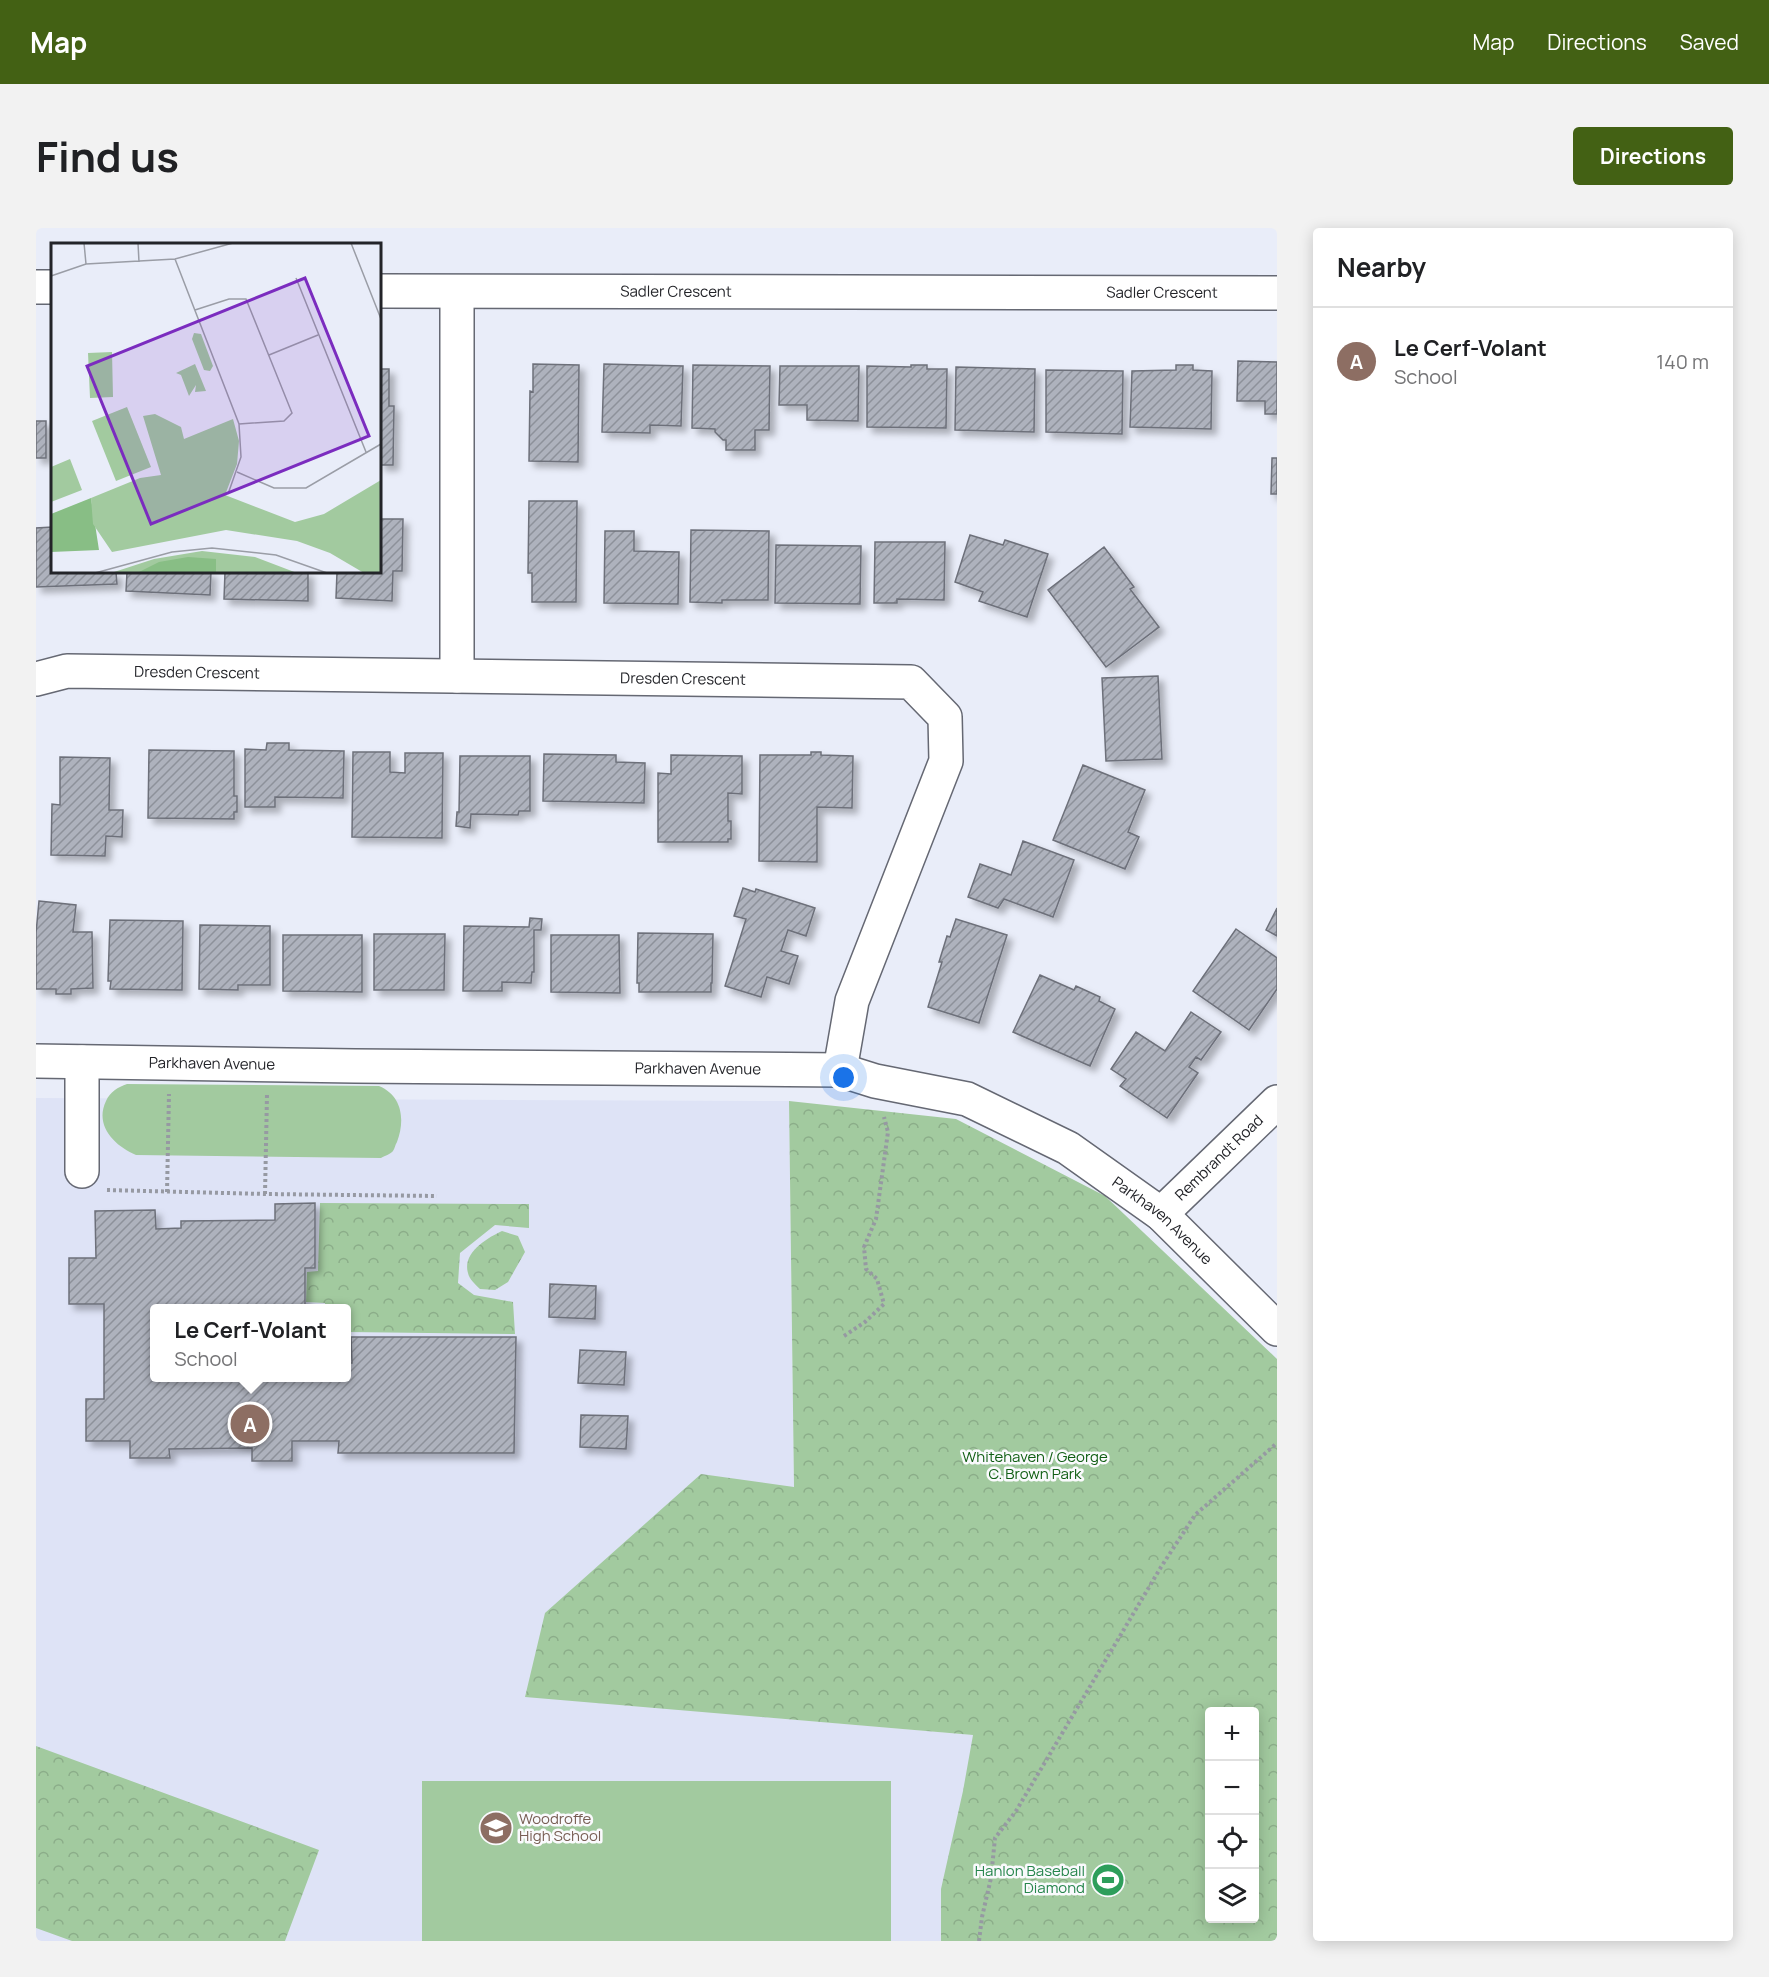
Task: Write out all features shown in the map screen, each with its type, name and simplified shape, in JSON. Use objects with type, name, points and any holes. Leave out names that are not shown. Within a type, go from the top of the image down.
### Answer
[{"type":"street","name":"Sadler Crescent","points":[[381,291],[1277,293]]},
{"type":"street","points":[[457,292],[457,676]]},
{"type":"street","name":"Dresden Crescent","points":[[36,679],[67,671],[911,682],[945,717],[946,761],[852,1001],[840,1070]]},
{"type":"street","name":"Parkhaven Avenue","points":[[36,1061],[840,1070],[875,1081],[967,1099],[1068,1148],[1161,1214],[1277,1329]]},
{"type":"street","points":[[82,1062],[90,1180]]},
{"type":"street","name":"Rembrandt Road","points":[[1161,1214],[1277,1102]]},
{"type":"path","points":[[167,1192],[169,1063]]},
{"type":"path","points":[[265,1194],[268,1065]]},
{"type":"path","points":[[844,1336],[865,1322],[884,1304],[877,1279],[866,1269],[864,1246],[876,1219],[888,1131],[875,1081]]},
{"type":"path","points":[[90,1180],[167,1192],[437,1196]]},
{"type":"path","points":[[979,1941],[991,1878],[995,1838],[1016,1811],[1155,1577],[1195,1515],[1277,1443]]},
{"type":"shaded area","points":[[36,1098],[789,1101],[794,1488],[525,1696],[973,1735],[948,1941],[36,1941]]},
{"type":"green space","points":[[127,1084],[379,1086],[387,1090],[397,1103],[401,1118],[400,1134],[393,1151],[381,1158],[136,1155],[114,1141],[103,1119],[103,1110],[108,1098],[115,1090]]},
{"type":"green space","name":"Whitehaven / George C. Brown Park","points":[[789,1101],[956,1119],[1105,1196],[1277,1359],[1277,1941],[941,1941],[941,1889],[973,1735],[525,1697],[545,1613],[701,1474],[794,1487]]},
{"type":"green space","points":[[320,1203],[529,1204],[529,1228],[495,1225],[460,1253],[458,1283],[474,1295],[513,1302],[515,1334],[351,1332],[351,1304],[306,1302],[307,1272],[318,1271]]},
{"type":"green space","points":[[502,1231],[518,1236],[525,1252],[508,1282],[495,1290],[480,1289],[469,1275],[467,1266],[469,1259],[477,1247]]},
{"type":"green space","points":[[36,1746],[319,1850],[285,1941],[72,1941],[36,1928]]},
{"type":"green space","points":[[422,1781],[891,1781],[891,1941],[422,1941]]},
{"type":"building","points":[[1238,361],[1277,362],[1277,414],[1265,414],[1265,401],[1237,401]]},
{"type":"building","points":[[533,364],[579,365],[578,462],[529,461],[530,391],[533,392]]},
{"type":"building","points":[[604,364],[683,366],[681,426],[650,425],[650,433],[602,432]]},
{"type":"building","points":[[693,365],[770,366],[769,430],[755,430],[755,450],[726,450],[726,440],[715,432],[715,429],[692,428]]},
{"type":"building","points":[[911,365],[927,365],[927,369],[947,369],[946,428],[867,427],[867,366],[911,367]]},
{"type":"building","points":[[1176,365],[1193,365],[1193,370],[1212,371],[1211,429],[1130,427],[1132,371],[1176,370]]},
{"type":"building","points":[[780,366],[859,366],[858,421],[807,420],[807,405],[779,405]]},
{"type":"building","points":[[956,367],[1035,369],[1034,432],[955,430]]},
{"type":"building","points":[[381,369],[389,369],[389,406],[394,406],[393,465],[381,465]]},
{"type":"building","points":[[1046,370],[1123,371],[1122,434],[1046,432]]},
{"type":"building","points":[[36,421],[46,421],[46,458],[36,458]]},
{"type":"building","points":[[1272,458],[1277,458],[1277,494],[1271,494]]},
{"type":"building","points":[[529,501],[577,501],[576,602],[532,602],[532,573],[528,573]]},
{"type":"building","points":[[381,519],[403,519],[402,571],[393,571],[392,601],[336,598],[337,573],[381,573]]},
{"type":"building","points":[[51,527],[51,573],[116,573],[117,584],[36,587],[36,528]]},
{"type":"building","points":[[691,530],[769,531],[768,600],[722,600],[722,603],[690,602]]},
{"type":"building","points":[[605,531],[634,531],[634,551],[679,552],[678,604],[604,603]]},
{"type":"building","points":[[970,535],[1003,545],[1005,540],[1048,554],[1027,617],[979,601],[983,592],[955,582]]},
{"type":"building","points":[[875,542],[945,542],[944,600],[897,599],[897,603],[874,603]]},
{"type":"building","points":[[776,545],[861,546],[860,604],[775,603]]},
{"type":"building","points":[[1104,547],[1134,587],[1130,589],[1159,627],[1106,667],[1048,590]]},
{"type":"building","points":[[127,573],[211,573],[210,595],[126,591]]},
{"type":"building","points":[[225,573],[308,573],[308,601],[224,599]]},
{"type":"building","points":[[1158,676],[1162,759],[1106,761],[1102,678]]},
{"type":"building","points":[[267,743],[289,743],[289,750],[344,751],[343,798],[275,797],[275,807],[245,807],[245,749],[266,750]]},
{"type":"building","points":[[149,750],[234,751],[234,796],[237,796],[237,812],[234,812],[234,819],[148,818]]},
{"type":"building","points":[[353,752],[390,752],[390,772],[405,773],[405,753],[443,753],[442,838],[352,837]]},
{"type":"building","points":[[811,752],[821,752],[821,755],[853,756],[852,808],[817,807],[817,862],[759,861],[760,755],[811,755]]},
{"type":"building","points":[[544,754],[616,755],[616,762],[645,763],[644,803],[543,801]]},
{"type":"building","points":[[671,755],[742,756],[742,794],[728,793],[728,821],[731,821],[731,839],[728,839],[728,842],[658,842],[658,773],[671,774]]},
{"type":"building","points":[[460,756],[530,756],[530,811],[519,811],[518,815],[471,814],[470,828],[456,826],[457,812],[459,812]]},
{"type":"building","points":[[60,757],[110,758],[109,810],[123,810],[122,837],[106,836],[105,856],[51,855],[52,804],[60,805]]},
{"type":"building","points":[[1083,765],[1145,790],[1128,832],[1139,837],[1125,869],[1053,840]]},
{"type":"building","points":[[1023,841],[1074,860],[1053,917],[1004,899],[998,908],[968,897],[980,864],[1011,875]]},
{"type":"building","points":[[743,888],[755,892],[756,889],[815,908],[806,936],[788,930],[781,951],[798,956],[789,984],[767,977],[761,997],[725,986],[746,919],[734,916]]},
{"type":"building","points":[[39,901],[76,905],[73,932],[92,932],[93,988],[71,989],[71,994],[56,994],[56,989],[36,989],[36,933]]},
{"type":"building","points":[[1277,908],[1277,936],[1266,930]]},
{"type":"building","points":[[530,918],[542,919],[541,930],[534,930],[534,972],[532,972],[531,983],[502,982],[502,991],[463,991],[464,926],[529,927]]},
{"type":"building","points":[[956,919],[1007,935],[979,1023],[928,1007],[942,962],[939,962],[947,936],[950,937]]},
{"type":"building","points":[[110,920],[183,921],[182,990],[110,989],[111,981],[108,981]]},
{"type":"building","points":[[200,925],[270,926],[270,985],[238,985],[238,990],[199,989]]},
{"type":"building","points":[[1236,929],[1277,958],[1277,989],[1249,1030],[1193,991]]},
{"type":"building","points":[[638,933],[713,934],[711,992],[639,992],[639,983],[637,983]]},
{"type":"building","points":[[374,934],[445,934],[444,990],[374,990]]},
{"type":"building","points":[[283,935],[362,935],[362,992],[283,991]]},
{"type":"building","points":[[551,935],[619,935],[620,993],[551,992]]},
{"type":"building","points":[[1040,975],[1074,990],[1076,986],[1100,997],[1099,1001],[1115,1009],[1090,1066],[1013,1032]]},
{"type":"building","points":[[1191,1012],[1221,1032],[1201,1060],[1196,1057],[1189,1067],[1198,1073],[1167,1118],[1120,1086],[1126,1079],[1111,1069],[1136,1032],[1165,1051]]},
{"type":"building","points":[[315,1203],[315,1268],[305,1268],[305,1304],[150,1304],[150,1382],[351,1382],[351,1337],[516,1337],[514,1453],[338,1453],[339,1441],[292,1441],[292,1461],[252,1461],[252,1448],[169,1449],[170,1458],[130,1458],[130,1441],[86,1441],[86,1399],[104,1399],[104,1304],[69,1304],[69,1258],[96,1258],[95,1211],[155,1210],[156,1229],[181,1228],[181,1221],[275,1220],[275,1204]]},
{"type":"building","points":[[550,1284],[596,1286],[595,1319],[549,1317]]},
{"type":"building","points":[[580,1350],[626,1352],[624,1385],[578,1383]]},
{"type":"building","points":[[581,1415],[628,1416],[626,1449],[580,1447]]},
{"type":"place","name":"Le Cerf-Volant","points":[[250,1424]]},
{"type":"place","name":"Woodroffe High School","points":[[496,1828]]},
{"type":"place","name":"Hanlon Baseball Diamond","points":[[1108,1880]]}]
